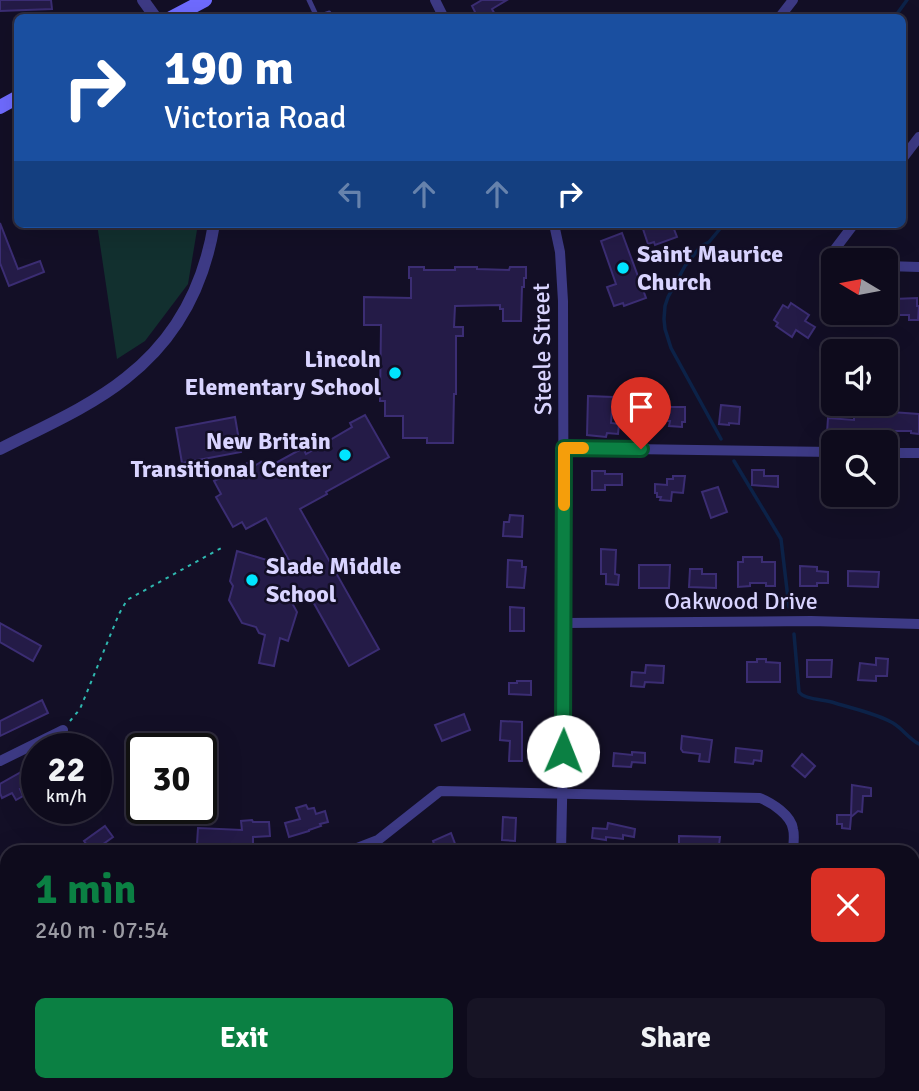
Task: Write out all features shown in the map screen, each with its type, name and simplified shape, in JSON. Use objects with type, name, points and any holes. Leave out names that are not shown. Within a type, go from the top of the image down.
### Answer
[{"type":"main road","points":[[179,14],[205,0]]},
{"type":"street","points":[[782,14],[793,0]]},
{"type":"street","points":[[906,154],[919,137]]},
{"type":"street","points":[[1,447],[52,423],[108,391],[142,365],[166,339],[193,296],[210,250],[213,228]]},
{"type":"street","name":"Steele Street","points":[[555,228],[563,276],[564,623],[561,845]]},
{"type":"street","points":[[836,248],[851,228]]},
{"type":"street","points":[[898,266],[919,267]]},
{"type":"street","points":[[564,448],[821,452]]},
{"type":"street","points":[[898,453],[919,453]]},
{"type":"street","name":"Oakwood Drive","points":[[564,623],[811,621],[919,624]]},
{"type":"street","points":[[0,761],[63,730]]},
{"type":"street","points":[[365,845],[378,840],[440,790],[760,798],[772,803],[793,827],[793,845]]},
{"type":"path","points":[[63,730],[79,709],[127,600],[223,547]]},
{"type":"green space","points":[[98,228],[197,228],[188,284],[145,341],[117,359]]},
{"type":"building","points":[[0,0],[51,0],[52,9],[0,11]]},
{"type":"building","points":[[482,0],[507,0],[492,9],[495,14],[476,14],[472,6]]},
{"type":"building","points":[[0,223],[18,269],[40,261],[44,272],[9,286],[0,263]]},
{"type":"building","points":[[674,228],[677,237],[655,245],[654,242],[648,244],[643,229]]},
{"type":"building","name":"Saint Maurice Church","points":[[622,233],[646,298],[624,306],[623,303],[614,306],[607,287],[616,284],[601,241]]},
{"type":"building","points":[[409,267],[424,267],[424,270],[477,267],[509,270],[510,267],[526,267],[526,278],[522,287],[521,321],[503,321],[503,309],[500,309],[500,305],[455,306],[454,327],[463,327],[463,336],[456,336],[453,443],[427,443],[427,438],[403,438],[403,416],[385,416],[385,401],[380,401],[381,325],[364,325],[364,297],[411,298]]},
{"type":"building","points":[[917,298],[918,320],[909,320],[909,315],[898,315],[898,299]]},
{"type":"building","points":[[791,303],[809,315],[805,321],[815,327],[808,338],[796,330],[792,337],[776,326],[778,323],[774,320],[783,305],[788,308]]},
{"type":"building","points":[[588,396],[613,397],[611,423],[619,424],[618,434],[607,433],[606,437],[587,435]]},
{"type":"building","points":[[721,405],[740,407],[739,424],[719,424]]},
{"type":"building","points":[[666,407],[685,407],[685,422],[682,422],[682,427],[669,426],[670,421],[666,421]]},
{"type":"building","points":[[898,412],[919,414],[919,434],[898,430],[827,430],[828,418],[854,420],[854,416],[898,416]]},
{"type":"building","points":[[365,415],[389,457],[300,509],[379,649],[349,666],[307,591],[291,601],[297,612],[288,641],[280,638],[274,666],[259,663],[265,635],[259,633],[256,627],[242,623],[229,600],[237,551],[267,560],[274,571],[290,562],[266,518],[246,529],[242,522],[233,527],[216,497],[221,494],[214,481],[253,460],[256,465],[261,462],[265,469],[303,448],[306,454],[352,427],[350,423]]},
{"type":"building","points":[[235,417],[241,452],[182,463],[176,428]]},
{"type":"building","points":[[752,470],[764,470],[764,476],[778,476],[778,487],[752,485]]},
{"type":"building","points":[[592,471],[622,474],[622,485],[605,485],[605,490],[592,490]]},
{"type":"building","points":[[673,476],[685,476],[683,493],[672,492],[671,501],[660,500],[661,497],[657,497],[655,493],[655,484],[667,485],[667,479],[673,479]]},
{"type":"building","points":[[718,487],[727,512],[711,518],[702,492]]},
{"type":"building","points":[[510,515],[523,516],[522,537],[503,536],[504,522],[509,522]]},
{"type":"building","points":[[601,549],[616,550],[615,574],[619,575],[618,585],[606,584],[606,574],[601,574]]},
{"type":"building","points":[[743,557],[762,557],[762,562],[775,562],[775,586],[750,583],[750,586],[738,587],[738,562],[743,562]]},
{"type":"building","points":[[508,560],[522,561],[522,567],[526,567],[524,588],[507,587]]},
{"type":"building","points":[[639,565],[670,565],[669,588],[639,588]]},
{"type":"building","points":[[800,566],[817,567],[817,571],[828,572],[828,583],[800,586]]},
{"type":"building","points":[[690,569],[702,569],[702,574],[716,574],[716,588],[689,587]]},
{"type":"building","points":[[848,571],[879,572],[878,587],[848,586]]},
{"type":"building","points":[[510,607],[524,608],[524,631],[510,631]]},
{"type":"building","points":[[0,623],[41,646],[33,661],[0,642]]},
{"type":"building","points":[[876,658],[888,659],[887,676],[876,676],[876,681],[858,680],[860,663],[876,665]]},
{"type":"building","points":[[757,659],[780,663],[780,682],[747,682],[747,662],[757,662]]},
{"type":"building","points":[[807,660],[832,660],[831,677],[807,677]]},
{"type":"building","points":[[646,665],[664,666],[663,683],[645,682],[644,687],[631,686],[632,672],[645,673]]},
{"type":"building","points":[[531,681],[531,695],[509,694],[509,683]]},
{"type":"building","points":[[42,700],[48,713],[0,736],[0,721]]},
{"type":"building","points":[[464,714],[470,730],[442,741],[435,725]]},
{"type":"building","points":[[501,721],[522,722],[522,761],[509,761],[510,741],[500,740]]},
{"type":"building","points":[[682,736],[712,740],[709,762],[699,761],[700,754],[683,752]]},
{"type":"building","points":[[736,748],[762,751],[761,761],[754,760],[753,764],[735,762]]},
{"type":"building","points":[[632,752],[645,753],[645,763],[632,762],[631,767],[613,766],[614,753],[632,755]]},
{"type":"building","points":[[802,754],[815,766],[805,777],[792,766]]},
{"type":"building","points":[[21,772],[21,797],[16,800],[12,793],[2,798],[0,784]]},
{"type":"building","points":[[852,785],[871,788],[871,796],[863,796],[862,812],[858,811],[851,817],[850,829],[842,828],[842,824],[837,824],[837,815],[851,815]]},
{"type":"building","points":[[306,805],[308,809],[314,808],[316,814],[325,811],[328,822],[289,837],[285,823],[300,819],[296,808]]},
{"type":"building","points":[[503,817],[516,818],[515,841],[502,840]]},
{"type":"building","points":[[241,821],[269,822],[270,836],[253,837],[253,845],[197,844],[198,828],[242,830]]},
{"type":"building","points":[[608,823],[635,829],[634,837],[623,835],[623,839],[606,837],[606,840],[592,838],[593,828],[607,829]]},
{"type":"building","points":[[105,826],[113,837],[102,845],[87,845],[84,841]]},
{"type":"building","points":[[451,833],[456,845],[434,845],[433,841]]},
{"type":"building","points":[[679,836],[720,837],[719,845],[679,845]]},
{"type":"waterway","points":[[897,14],[907,0]]},
{"type":"waterway","points":[[721,228],[685,266],[668,297],[664,319],[671,348],[721,439]]},
{"type":"waterway","points":[[734,461],[781,539],[789,607]]},
{"type":"waterway","points":[[794,634],[799,692],[802,695],[879,716],[897,725],[919,744]]},
{"type":"slow traffic","points":[[564,505],[564,448],[583,448]]},
{"type":"place","name":"Saint Maurice Church","points":[[623,268]]},
{"type":"place","name":"Lincoln Elementary School","points":[[395,373]]},
{"type":"place","name":"New Britain Transitional Center","points":[[345,455]]},
{"type":"place","name":"Slade Middle School","points":[[252,580]]},
{"type":"route","points":[[563,751],[564,448],[641,449]]}]
